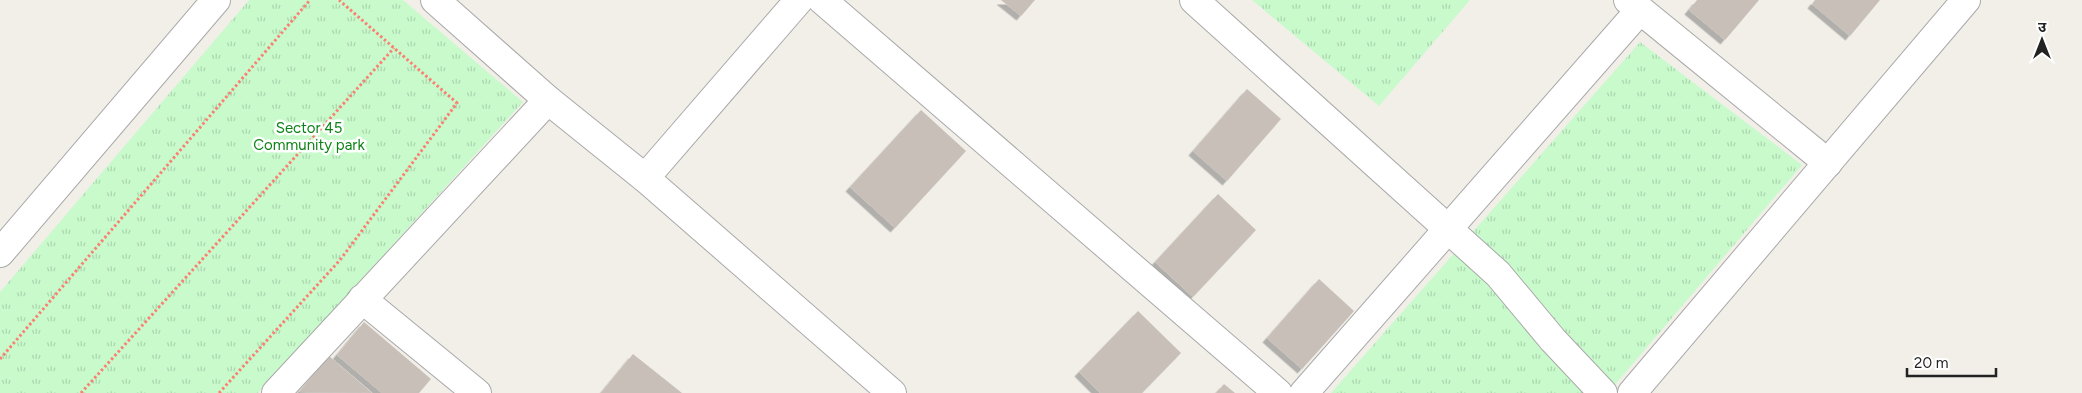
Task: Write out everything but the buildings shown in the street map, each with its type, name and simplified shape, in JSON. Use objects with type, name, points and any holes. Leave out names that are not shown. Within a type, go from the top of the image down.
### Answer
[{"type":"street","points":[[0,253],[216,0]]},
{"type":"street","points":[[436,0],[548,100],[645,178],[892,393]]},
{"type":"street","points":[[645,178],[799,0]]},
{"type":"street","points":[[822,0],[1278,393]]},
{"type":"street","points":[[1194,0],[1498,274],[1558,346],[1602,393]]},
{"type":"street","points":[[1632,393],[1966,0]]},
{"type":"street","points":[[1304,393],[1448,228],[1634,5],[1828,163]]},
{"type":"street","points":[[276,393],[548,100]]},
{"type":"street","points":[[362,299],[477,393]]},
{"type":"path","points":[[0,359],[310,0]]},
{"type":"path","points":[[219,393],[340,260],[458,103],[339,0]]},
{"type":"path","points":[[81,393],[394,48]]},
{"type":"green space","name":"Sector 45 Community park","points":[[249,0],[403,0],[523,102],[258,393],[0,393],[0,292]]},
{"type":"green space","points":[[1252,0],[1470,0],[1379,106]]},
{"type":"green space","points":[[1640,42],[1802,165],[1608,393],[1331,393]]}]
